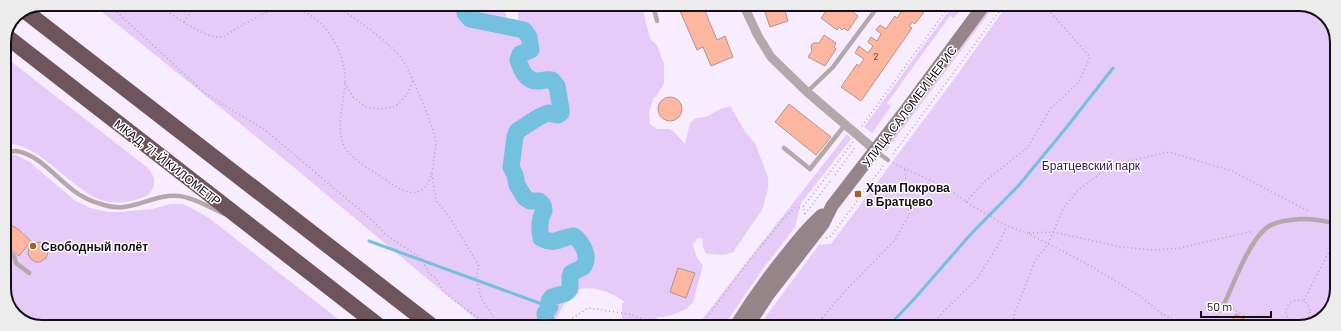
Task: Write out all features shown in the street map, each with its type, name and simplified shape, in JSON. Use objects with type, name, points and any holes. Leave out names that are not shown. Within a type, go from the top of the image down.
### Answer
[{"type":"highway","points":[[29,14],[424,320]]},
{"type":"highway","name":"МКАД, 71-Й КИЛОМЕТР","points":[[11,40],[371,320]]},
{"type":"main road","name":"УЛИЦА САЛОМЕИ НЕРИС","points":[[752,320],[768,295],[823,224],[832,206],[979,11]]},
{"type":"main road","name":"УЛИЦА САЛОМЕИ НЕРИС","points":[[740,320],[759,290],[798,240],[816,220],[832,206]]},
{"type":"street","points":[[746,11],[758,36],[771,56],[807,92],[875,150]]},
{"type":"lane","points":[[655,11],[657,21]]},
{"type":"lane","points":[[807,92],[834,67],[874,11]]},
{"type":"lane","points":[[784,148],[810,169],[845,124]]},
{"type":"lane","points":[[875,150],[888,160]]},
{"type":"lane","points":[[11,151],[16,151],[32,157],[74,191],[90,201],[108,206],[124,207],[140,204],[154,198],[179,196],[189,198],[249,225]]},
{"type":"lane","points":[[1224,304],[1248,253],[1266,228],[1278,222],[1290,220],[1324,220],[1330,222]]},
{"type":"lane","points":[[11,254],[14,256],[16,263],[28,273]]},
{"type":"path","points":[[116,11],[206,94],[265,130],[373,221],[386,235],[421,258],[429,273],[436,278],[443,291],[482,320]]},
{"type":"path","points":[[167,11],[204,34],[221,37],[268,11]]},
{"type":"path","points":[[184,22],[191,11]]},
{"type":"path","points":[[304,11],[326,28],[338,47],[344,70],[345,82],[340,125],[344,145],[349,154],[398,188],[414,194],[423,190],[432,174]]},
{"type":"path","points":[[343,11],[376,34],[401,57],[413,80],[432,126],[436,142],[432,174],[436,200],[450,218],[479,266],[476,278],[482,298],[496,320]]},
{"type":"path","points":[[705,320],[750,259],[795,208],[802,207],[857,135],[858,131],[946,11]]},
{"type":"path","points":[[831,236],[1000,11]]},
{"type":"path","points":[[966,202],[984,182],[1028,147],[1050,109],[1079,82],[1090,57],[1049,11]]},
{"type":"path","points":[[345,82],[353,97],[366,107],[382,109],[396,106],[407,96],[413,80]]},
{"type":"path","points":[[835,175],[853,151]]},
{"type":"path","points":[[1013,320],[1015,312],[1035,261],[1048,244],[1063,209],[1077,191],[1102,172],[1129,161],[1169,152],[1232,171],[1324,220]]},
{"type":"path","points":[[888,160],[947,188],[971,206],[1007,226],[1027,233],[1089,265],[1141,296],[1161,313],[1174,320]]},
{"type":"path","points":[[878,166],[882,169]]},
{"type":"path","points":[[822,318],[848,288],[895,240],[909,215],[905,168]]},
{"type":"path","points":[[802,207],[805,214],[831,180]]},
{"type":"path","points":[[936,320],[976,280],[997,247],[1007,226]]},
{"type":"path","points":[[1027,233],[1052,232],[1121,247],[1153,250],[1180,248],[1266,228]]},
{"type":"path","points":[[1304,301],[1330,250]]},
{"type":"path","points":[[1290,320],[1286,315],[1287,308],[1296,300],[1304,301],[1307,304],[1310,311],[1308,318]]},
{"type":"path","points":[[1216,320],[1224,304],[1252,320]]},
{"type":"path","points":[[569,320],[588,308],[629,314],[646,320]]},
{"type":"green space","points":[[101,11],[504,11],[512,31],[522,38],[518,24],[517,11],[644,11],[651,40],[657,45],[664,64],[664,83],[658,94],[653,99],[649,113],[650,124],[657,129],[669,129],[673,131],[685,144],[690,123],[696,118],[706,117],[718,110],[730,106],[746,133],[755,143],[768,177],[768,189],[762,210],[733,252],[720,255],[706,253],[703,247],[702,238],[698,238],[693,244],[696,255],[703,265],[693,302],[686,309],[672,315],[655,317],[662,320],[622,320],[622,303],[625,302],[613,295],[590,288],[576,291],[569,296],[555,320],[477,320],[285,160]]},
{"type":"green space","points":[[949,11],[959,11],[954,18],[950,16],[887,103],[891,106],[872,133],[864,127]]},
{"type":"green space","points":[[987,11],[991,11],[886,151],[884,149]]},
{"type":"green space","name":"Братцевский парк","points":[[1003,11],[1299,11],[1315,15],[1328,30],[1330,40],[1330,289],[1328,301],[1325,306],[1318,314],[1303,320],[763,320],[819,245],[831,244],[955,78]]},
{"type":"green space","points":[[11,61],[148,168],[154,181],[151,192],[147,196],[127,202],[104,201],[93,197],[41,157],[28,149],[11,145]]},
{"type":"green space","points":[[847,134],[851,139],[801,203],[795,227],[762,270],[728,320],[701,320]]},
{"type":"green space","points":[[11,155],[16,155],[30,162],[74,200],[90,208],[108,212],[120,212],[152,209],[171,204],[182,204],[209,218],[339,320],[42,320],[26,316],[13,301],[11,291]]},
{"type":"building","points":[[680,11],[705,11],[717,40],[725,36],[733,57],[711,66],[703,47],[697,50]]},
{"type":"building","points":[[764,11],[785,11],[788,21],[770,27]]},
{"type":"building","points":[[826,11],[852,11],[858,16],[848,31],[844,28],[842,30],[839,27],[837,30],[821,18]]},
{"type":"building","points":[[900,11],[925,11],[915,24],[912,22],[909,26],[912,28],[861,101],[841,87],[857,64],[859,66],[864,59],[855,53],[859,46],[868,53],[873,46],[868,42],[871,37],[877,41],[881,34],[876,30],[880,25],[886,29],[895,16],[897,18],[901,12]]},
{"type":"building","points":[[824,35],[836,43],[834,47],[836,49],[825,66],[808,57],[812,51],[812,44],[819,43]]},
{"type":"building","points":[[670,97],[679,100],[682,109],[679,118],[670,121],[661,118],[658,109],[661,100]]},
{"type":"building","points":[[789,104],[831,137],[816,155],[775,122]]},
{"type":"building","points":[[11,225],[18,229],[33,243],[39,242],[46,245],[48,252],[46,258],[40,262],[35,262],[28,254],[28,245],[19,256],[11,250]]},
{"type":"building","points":[[678,268],[695,273],[686,298],[670,292]]},
{"type":"building","points":[[1236,314],[1246,320],[1232,320]]},
{"type":"waterway","points":[[465,11],[470,19],[524,30],[529,37],[531,50],[520,54],[518,60],[525,75],[531,80],[535,81],[552,80],[557,86],[561,113],[558,115],[548,113],[517,131],[511,167],[515,175],[517,185],[525,198],[530,201],[539,201],[543,205],[544,211],[540,224],[541,238],[554,241],[574,236],[580,242],[586,254],[583,267],[571,273],[570,289],[566,293],[552,297],[549,301],[550,307],[545,313],[546,320]]},
{"type":"waterway","points":[[895,320],[970,235],[1019,185],[1113,68]]},
{"type":"waterway","points":[[369,241],[550,307]]},
{"type":"place","name":"Храм Покрова в Братцево","points":[[858,194]]},
{"type":"place","name":"Свободный полёт","points":[[33,246]]}]
